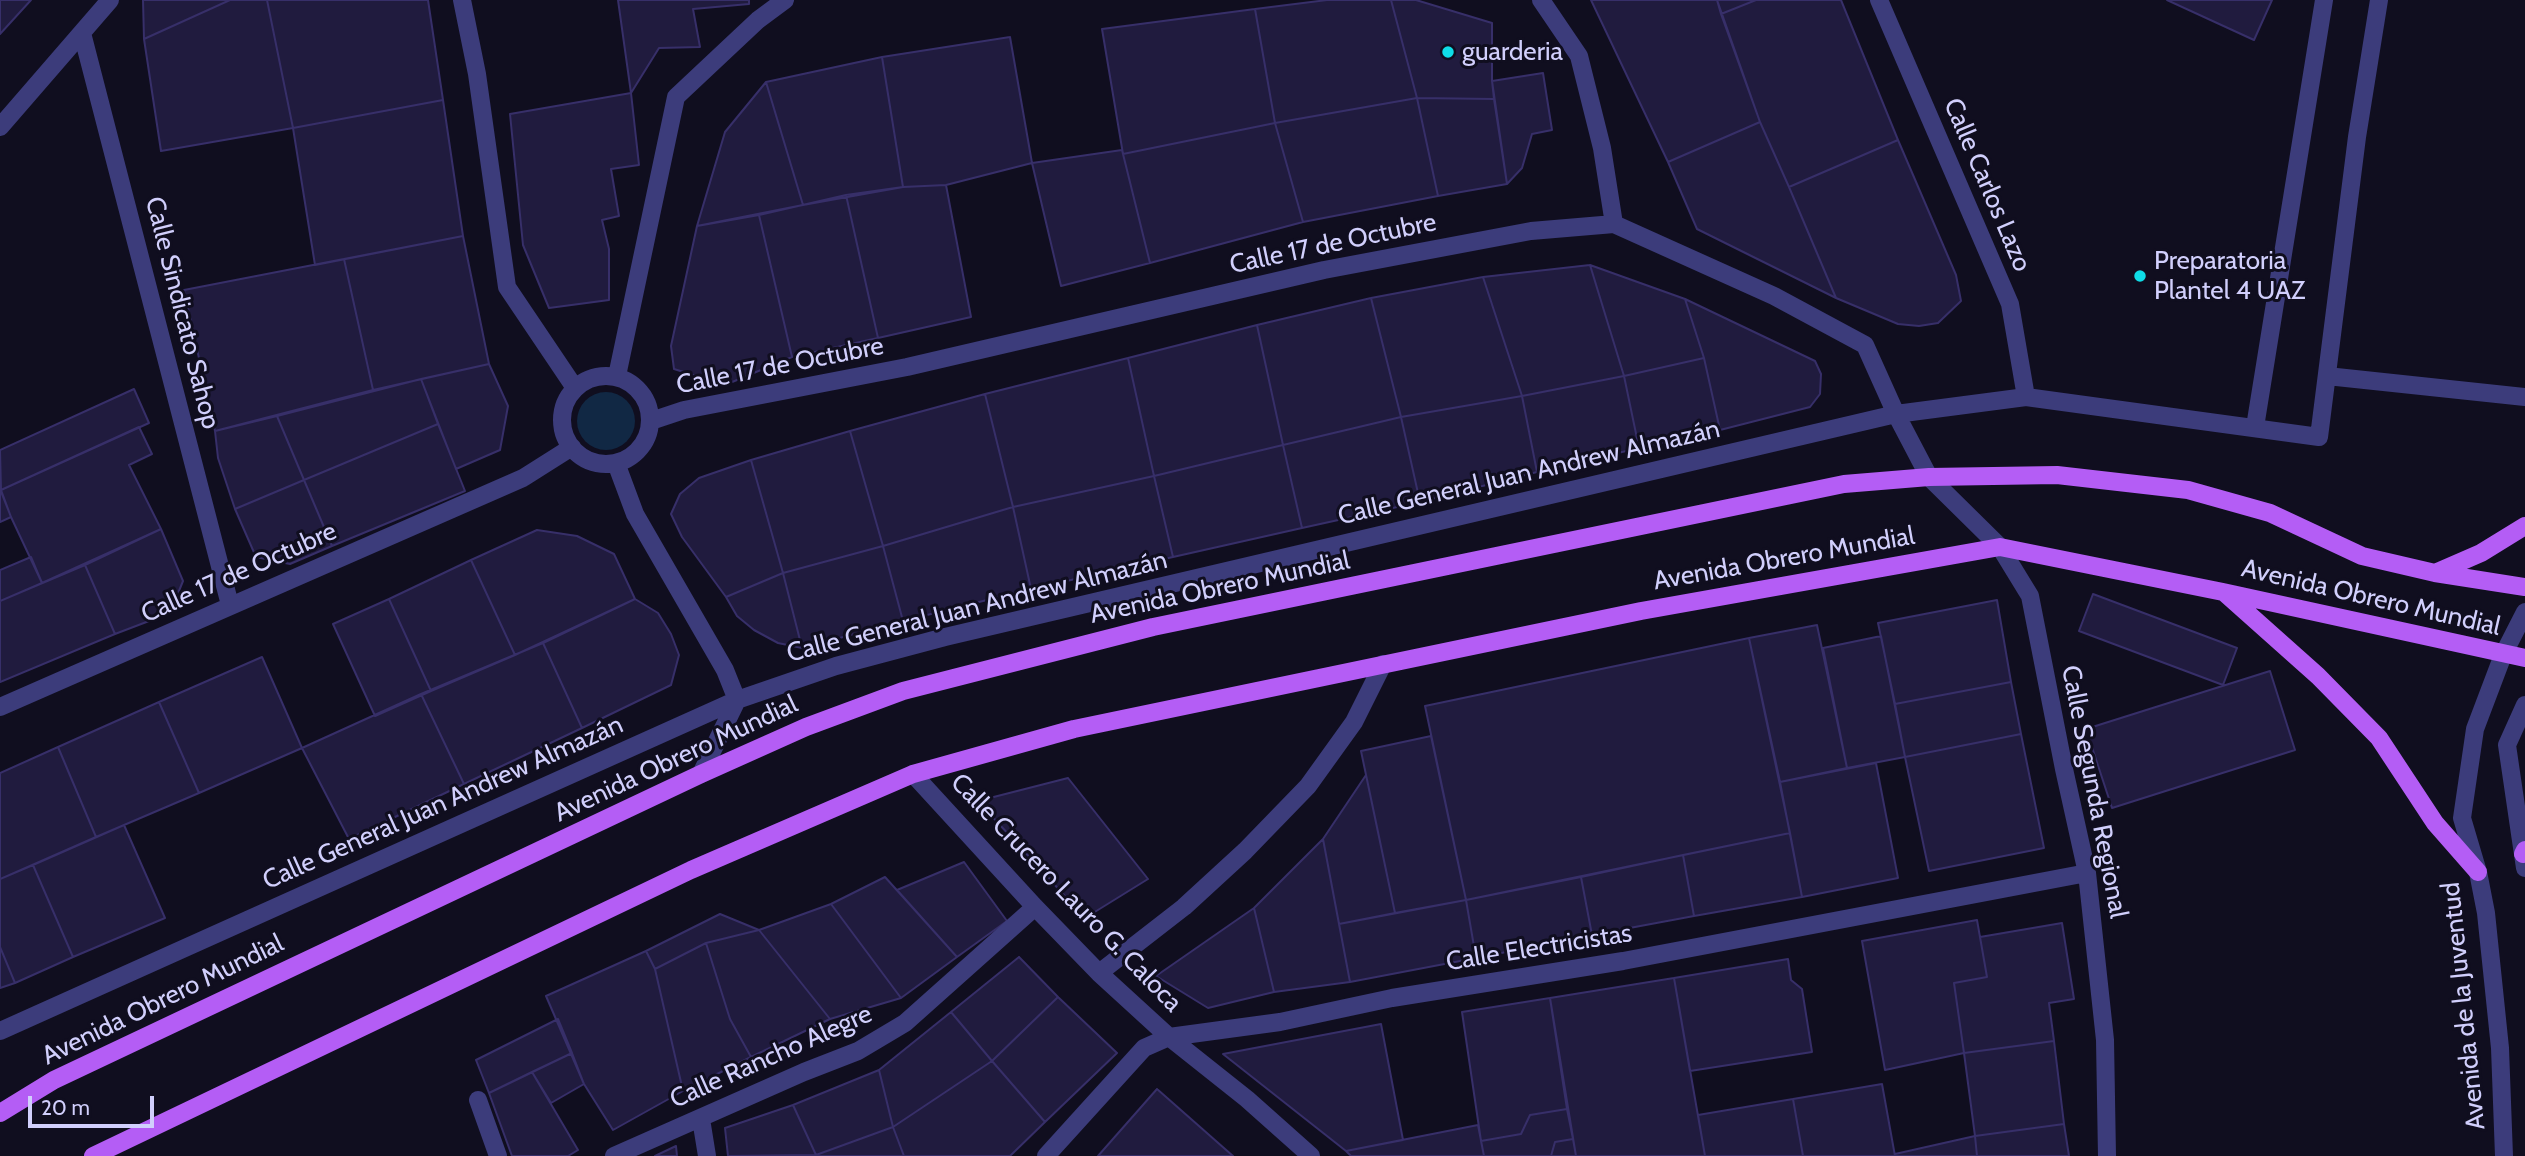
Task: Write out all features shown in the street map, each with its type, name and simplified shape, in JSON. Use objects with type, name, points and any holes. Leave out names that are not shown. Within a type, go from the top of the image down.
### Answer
[{"type":"main road","name":"Avenida Obrero Mundial","points":[[0,1113],[54,1080],[806,727],[903,691],[1153,627],[1844,484],[1929,477],[2057,475],[2188,489],[2270,513],[2362,556],[2435,573],[2525,587]]},
{"type":"main road","points":[[2435,573],[2481,553],[2525,526]]},
{"type":"main road","name":"Avenida Obrero Mundial","points":[[93,1156],[691,870],[913,774],[1074,729],[1641,611],[2000,547],[2223,592],[2525,659]]},
{"type":"main road","points":[[2223,592],[2318,676],[2379,738],[2435,823],[2478,872]]},
{"type":"street","points":[[0,127],[110,0]]},
{"type":"street","points":[[462,0],[477,74],[507,287],[575,388]]},
{"type":"street","points":[[617,376],[676,97],[758,20],[785,0]]},
{"type":"street","points":[[1541,0],[1579,56],[1602,148],[1614,225]]},
{"type":"street","name":"Calle Carlos Lazo","points":[[1879,0],[2010,304],[2026,397]]},
{"type":"street","points":[[2255,428],[2324,0]]},
{"type":"street","points":[[2379,0],[2357,137],[2327,376],[2525,397]]},
{"type":"street","name":"Calle Sindicato Sahop","points":[[82,33],[230,605]]},
{"type":"street","name":"Calle 17 de Octubre","points":[[651,421],[684,410],[907,366],[1324,270],[1531,231],[1614,225],[1774,296],[1865,345],[1896,414],[1929,477]]},
{"type":"street","points":[[602,375],[617,376],[631,382],[649,405],[649,435],[641,449],[629,458],[616,463],[589,461],[572,447],[562,429],[566,401],[575,388],[587,379],[602,375]]},
{"type":"street","name":"Calle General Juan Andrew Almazán","points":[[0,1031],[737,700],[835,666],[945,637],[1896,414],[2026,397],[2319,437],[2327,376]]},
{"type":"street","name":"Calle 17 de Octubre","points":[[0,707],[523,478],[572,447]]},
{"type":"street","points":[[616,463],[635,514],[725,670],[737,700],[701,774]]},
{"type":"street","name":"Calle Segunda Regional","points":[[1929,477],[2000,547],[2030,596],[2087,873],[2105,1040],[2107,1156]]},
{"type":"street","name":"Avenida de la Juventud","points":[[2504,1156],[2500,1048],[2486,913],[2478,872],[2462,818],[2475,729],[2503,655],[2525,612]]},
{"type":"street","points":[[1099,972],[1184,907],[1245,851],[1308,786],[1354,722],[1383,664]]},
{"type":"street","points":[[2524,857],[2507,745],[2525,705]]},
{"type":"street","name":"Calle Crucero Lauro G. Caloca","points":[[913,774],[1035,907],[1099,972],[1169,1037],[1247,1099],[1311,1156]]},
{"type":"street","name":"Calle Electricistas","points":[[1046,1156],[1144,1048],[1169,1037],[1280,1022],[1392,998],[1623,961],[2087,873]]},
{"type":"street","name":"Calle Rancho Alegre","points":[[614,1156],[858,1051],[905,1023],[1035,907]]},
{"type":"street","points":[[478,1100],[498,1156]]},
{"type":"street","points":[[701,1119],[707,1156]]},
{"type":"water","points":[[606,392],[622,397],[630,405],[635,421],[630,437],[622,445],[606,450],[590,445],[582,437],[577,421],[582,405],[590,397]]},
{"type":"building","points":[[0,0],[31,0],[0,34]]},
{"type":"building","points":[[143,0],[230,0],[144,39]]},
{"type":"building","points":[[230,0],[267,0],[293,128],[161,151],[144,39]]},
{"type":"building","points":[[267,0],[428,0],[443,100],[293,128]]},
{"type":"building","points":[[618,0],[749,0],[749,4],[693,9],[700,47],[659,48],[631,93]]},
{"type":"building","points":[[1327,0],[1391,0],[1417,98],[1275,123],[1255,9]]},
{"type":"building","name":"guarderia","points":[[1391,0],[1416,0],[1492,23],[1494,99],[1417,98]]},
{"type":"building","points":[[1591,0],[1717,0],[1760,122],[1668,162]]},
{"type":"building","points":[[1717,0],[1756,0],[1721,14]]},
{"type":"building","points":[[1756,0],[1841,0],[1898,140],[1789,187],[1760,122],[1721,14]]},
{"type":"building","points":[[2167,0],[2272,0],[2254,40]]},
{"type":"building","points":[[1255,9],[1275,123],[1123,154],[1102,29]]},
{"type":"building","points":[[1010,37],[1032,163],[946,185],[903,187],[882,57]]},
{"type":"building","points":[[882,57],[903,187],[803,205],[766,82]]},
{"type":"building","points":[[1543,73],[1552,130],[1532,134],[1522,168],[1507,184],[1492,81]]},
{"type":"building","points":[[766,82],[803,205],[697,226],[725,132]]},
{"type":"building","points":[[631,93],[639,165],[611,169],[619,216],[602,220],[609,249],[609,300],[549,308],[523,245],[510,114]]},
{"type":"building","points":[[1417,98],[1494,99],[1507,184],[1438,196]]},
{"type":"building","points":[[1417,98],[1438,196],[1303,222],[1275,123]]},
{"type":"building","points":[[443,100],[463,236],[315,265],[293,128]]},
{"type":"building","points":[[1760,122],[1836,298],[1697,229],[1668,162]]},
{"type":"building","points":[[1275,123],[1303,222],[1150,263],[1123,154]]},
{"type":"building","points":[[1898,140],[1956,275],[1961,301],[1938,323],[1919,326],[1898,324],[1836,298],[1789,187]]},
{"type":"building","points":[[1122,150],[1150,263],[1061,286],[1032,163]]},
{"type":"building","points":[[946,185],[971,317],[878,338],[846,195],[903,187]]},
{"type":"building","points":[[846,195],[878,338],[792,357],[759,215]]},
{"type":"building","points":[[759,215],[792,357],[725,385],[674,369],[671,346],[697,226]]},
{"type":"building","points":[[463,236],[489,364],[373,390],[344,259]]},
{"type":"building","points":[[344,259],[373,390],[215,431],[184,290]]},
{"type":"building","points":[[1590,265],[1685,299],[1704,358],[1624,376]]},
{"type":"building","points":[[1590,265],[1624,376],[1522,396],[1483,277]]},
{"type":"building","points":[[1483,277],[1522,396],[1401,417],[1371,298]]},
{"type":"building","points":[[1371,298],[1401,417],[1283,445],[1257,325]]},
{"type":"building","points":[[1685,299],[1815,361],[1821,374],[1820,394],[1810,407],[1720,430],[1704,358]]},
{"type":"building","points":[[1257,325],[1283,445],[1154,476],[1128,358]]},
{"type":"building","points":[[1128,358],[1154,476],[1013,507],[985,394]]},
{"type":"building","points":[[1704,358],[1720,430],[1639,448],[1624,376]]},
{"type":"building","points":[[489,364],[508,406],[500,450],[456,469],[421,379]]},
{"type":"building","points":[[1624,376],[1639,448],[1537,472],[1522,396]]},
{"type":"building","points":[[421,379],[438,424],[304,480],[277,416]]},
{"type":"building","points":[[134,389],[149,423],[1,490],[0,450]]},
{"type":"building","points":[[985,394],[1013,507],[883,546],[850,431]]},
{"type":"building","points":[[1522,396],[1537,472],[1420,502],[1401,417]]},
{"type":"building","points":[[277,416],[304,480],[235,509],[218,458],[215,431]]},
{"type":"building","points":[[1401,417],[1420,502],[1302,528],[1283,445]]},
{"type":"building","points":[[438,424],[465,491],[332,546],[304,480]]},
{"type":"building","points":[[139,427],[152,454],[129,465],[161,529],[42,583],[1,490]]},
{"type":"building","points":[[850,431],[883,546],[783,573],[751,460]]},
{"type":"building","points":[[1283,445],[1302,528],[1173,557],[1154,476]]},
{"type":"building","points":[[751,460],[783,573],[726,597],[682,537],[671,514],[680,494],[699,478]]},
{"type":"building","points":[[1154,476],[1173,557],[1031,589],[1013,507]]},
{"type":"building","points":[[304,480],[332,546],[290,564],[256,557],[235,509]]},
{"type":"building","points":[[0,489],[11,517],[0,522]]},
{"type":"building","points":[[1013,507],[1031,589],[903,621],[883,546]]},
{"type":"building","points":[[161,529],[183,581],[170,613],[115,634],[85,565]]},
{"type":"building","points":[[537,530],[577,536],[614,554],[635,599],[515,655],[471,560]]},
{"type":"building","points":[[883,546],[903,621],[802,648],[783,573]]},
{"type":"building","points":[[31,557],[42,583],[0,601],[0,570]]},
{"type":"building","points":[[471,560],[515,655],[431,691],[389,599]]},
{"type":"building","points":[[85,565],[115,634],[0,682],[0,601]]},
{"type":"building","points":[[783,573],[802,648],[778,643],[754,630],[737,616],[726,597]]},
{"type":"building","points":[[2093,594],[2237,648],[2223,685],[2079,631]]},
{"type":"building","points":[[389,599],[431,691],[375,716],[333,624]]},
{"type":"building","points":[[635,599],[658,613],[671,634],[679,655],[671,685],[582,728],[543,643]]},
{"type":"building","points":[[1997,600],[2011,682],[1895,704],[1878,623]]},
{"type":"building","points":[[1817,625],[1847,768],[1780,782],[1749,638]]},
{"type":"building","points":[[1881,636],[1905,757],[1847,768],[1823,648]]},
{"type":"building","points":[[1749,638],[1790,833],[1466,900],[1425,706]]},
{"type":"building","points":[[543,643],[582,728],[464,784],[421,694]]},
{"type":"building","points":[[262,657],[302,748],[199,793],[159,702]]},
{"type":"building","points":[[2270,671],[2295,750],[2112,808],[2086,729]]},
{"type":"building","points":[[2011,682],[2021,734],[1905,757],[1895,704]]},
{"type":"building","points":[[421,694],[464,784],[349,839],[302,748]]},
{"type":"building","points":[[159,702],[199,793],[96,837],[58,747]]},
{"type":"building","points":[[2021,734],[2044,848],[1929,871],[1905,757]]},
{"type":"building","points":[[1431,736],[1466,900],[1395,913],[1361,751]]},
{"type":"building","points":[[58,747],[96,837],[0,879],[0,773]]},
{"type":"building","points":[[1876,763],[1898,878],[1802,897],[1780,782]]},
{"type":"building","points":[[1366,775],[1395,913],[1339,924],[1323,839]]},
{"type":"building","points":[[1068,778],[1148,879],[1085,918],[978,801]]},
{"type":"building","points":[[124,825],[165,918],[73,957],[33,865]]},
{"type":"building","points":[[1790,833],[1802,897],[1694,916],[1683,855]]},
{"type":"building","points":[[1323,839],[1350,982],[1274,992],[1254,908]]},
{"type":"building","points":[[1683,855],[1694,916],[1592,935],[1581,877]]},
{"type":"building","points":[[964,862],[1007,921],[957,957],[897,890]]},
{"type":"building","points":[[33,865],[73,957],[15,983],[0,947],[0,879]]},
{"type":"building","points":[[885,877],[957,957],[901,998],[831,904]]},
{"type":"building","points":[[1581,877],[1592,935],[1476,958],[1466,900]]},
{"type":"building","points":[[1466,900],[1476,958],[1350,982],[1339,924]]},
{"type":"building","points":[[831,904],[901,998],[830,1019],[759,930]]},
{"type":"building","points":[[1254,908],[1274,992],[1208,1008],[1156,976]]},
{"type":"building","points":[[720,914],[759,930],[706,943],[655,969],[646,951]]},
{"type":"building","points":[[1977,920],[1987,977],[1954,983],[1964,1053],[1885,1070],[1862,941]]},
{"type":"building","points":[[2062,923],[2074,999],[2049,1003],[2054,1041],[1964,1053],[1954,983],[1987,977],[1980,937]]},
{"type":"building","points":[[759,930],[830,1019],[751,1057],[730,1019],[706,943]]},
{"type":"building","points":[[706,943],[730,1019],[751,1057],[683,1091],[655,969]]},
{"type":"building","points":[[0,947],[15,983],[0,988]]},
{"type":"building","points":[[646,951],[655,969],[683,1091],[613,1130],[584,1084],[546,996]]},
{"type":"building","points":[[1019,957],[1058,997],[992,1061],[951,1012]]},
{"type":"building","points":[[1788,959],[1791,980],[1802,989],[1812,1052],[1690,1071],[1674,978]]},
{"type":"building","points":[[1674,978],[1705,1156],[1576,1156],[1550,998]]},
{"type":"building","points":[[1058,997],[1117,1053],[1045,1122],[992,1061]]},
{"type":"building","points":[[1550,998],[1567,1109],[1530,1115],[1521,1134],[1481,1141],[1462,1012]]},
{"type":"building","points":[[951,1012],[992,1061],[893,1127],[879,1070]]},
{"type":"building","points":[[558,1019],[572,1053],[489,1093],[476,1060]]},
{"type":"building","points":[[1381,1024],[1403,1140],[1346,1151],[1223,1054]]},
{"type":"building","points":[[2054,1041],[2064,1124],[1975,1136],[1964,1053]]},
{"type":"building","points":[[572,1053],[584,1084],[551,1103],[532,1072]]},
{"type":"building","points":[[992,1061],[1045,1122],[1010,1156],[904,1156],[893,1127]]},
{"type":"building","points":[[879,1070],[893,1127],[816,1155],[793,1105]]},
{"type":"building","points":[[532,1072],[578,1150],[568,1156],[512,1156],[489,1093]]},
{"type":"building","points":[[1882,1084],[1895,1156],[1803,1156],[1793,1099]]},
{"type":"building","points":[[1157,1089],[1233,1156],[1098,1156]]},
{"type":"building","points":[[1793,1099],[1803,1156],[1705,1156],[1698,1115]]},
{"type":"building","points":[[793,1105],[816,1155],[728,1156],[725,1128]]},
{"type":"building","points":[[1567,1109],[1573,1139],[1555,1142],[1551,1156],[1484,1156],[1481,1141],[1521,1134],[1530,1115]]},
{"type":"building","points":[[2064,1124],[2069,1156],[1977,1156],[1975,1136]]},
{"type":"building","points":[[1478,1125],[1484,1156],[1351,1156],[1346,1151]]},
{"type":"building","points":[[893,1127],[904,1156],[814,1156],[816,1155]]},
{"type":"building","points":[[1975,1136],[1977,1156],[1895,1156],[1895,1154]]},
{"type":"building","points":[[1573,1139],[1576,1156],[1551,1156],[1555,1142]]},
{"type":"building","points":[[676,1146],[677,1156],[655,1156]]},
{"type":"place","name":"guarderia","points":[[1448,52]]},
{"type":"place","name":"Preparatoria Plantel 4 UAZ","points":[[2140,276]]}]
